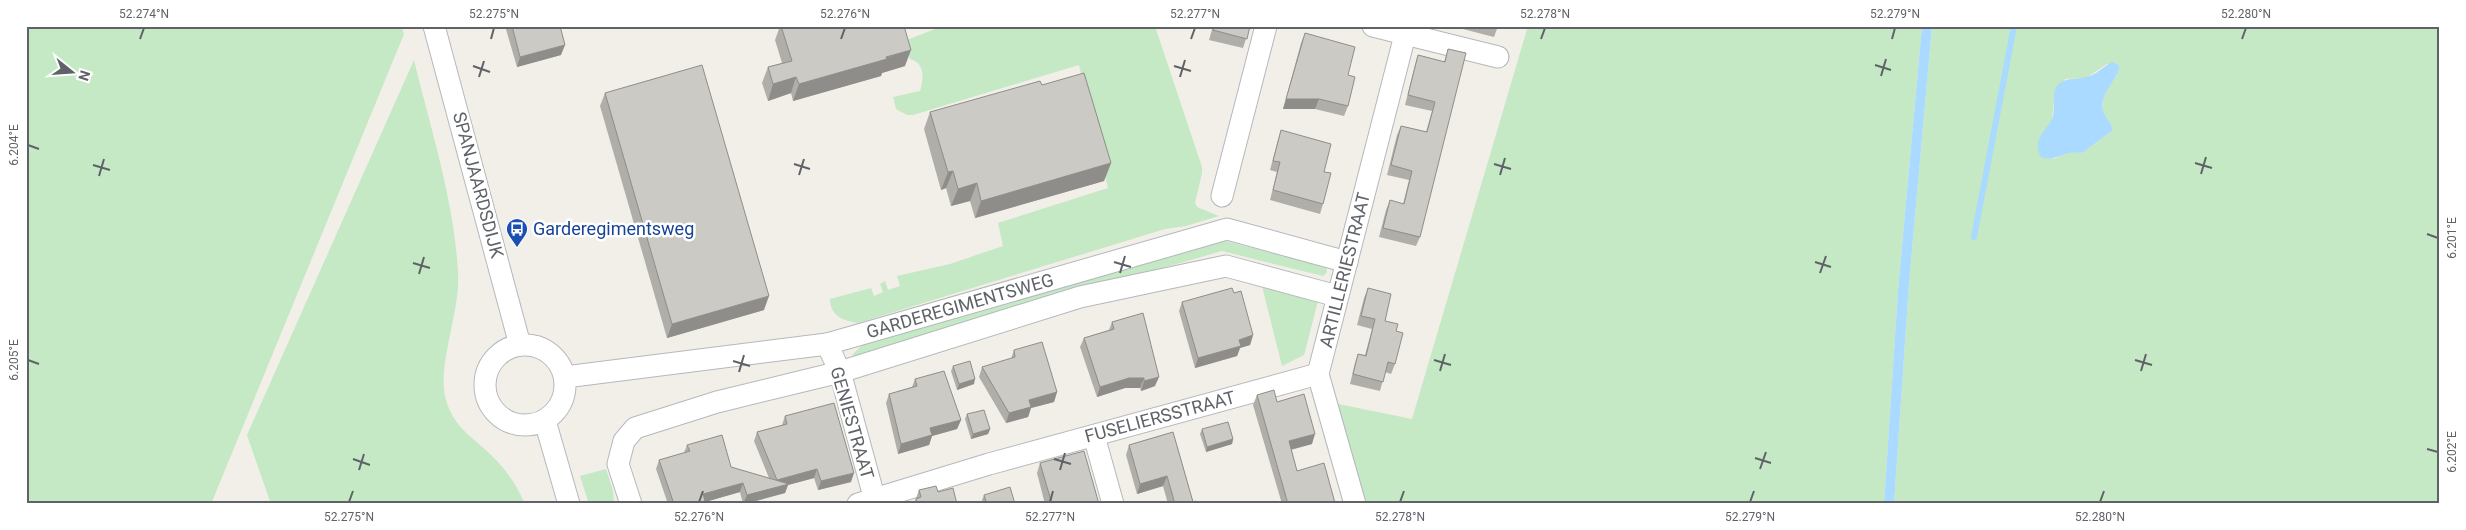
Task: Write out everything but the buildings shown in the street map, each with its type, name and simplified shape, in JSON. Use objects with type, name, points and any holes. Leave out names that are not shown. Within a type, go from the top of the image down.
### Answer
[{"type":"street","name":"SPANJAARDSDIJK","points":[[434,26],[520,345]]},
{"type":"street","points":[[1222,196],[1266,26]]},
{"type":"street","points":[[1373,26],[1498,57]]},
{"type":"street","name":"ARTILLERIESTRAAT","points":[[1355,504],[1318,374],[1405,35]]},
{"type":"street","name":"GARDEREGIMENTSWEG","points":[[565,377],[827,344],[1227,229],[1347,262]]},
{"type":"street","name":"GARDEREGIMENTSWEG","points":[[631,504],[618,464],[624,441],[635,428],[717,402],[840,372],[1080,297],[1226,266],[1337,296]]},
{"type":"street","name":"GENIESTRAAT","points":[[827,344],[840,372],[869,502]]},
{"type":"street","points":[[520,345],[532,345],[544,349],[554,356],[561,365],[565,377],[566,389],[562,402],[555,413],[544,421],[530,426],[514,424],[500,417],[490,405],[485,390],[486,374],[493,360],[505,350],[520,345]]},
{"type":"street","name":"FUSELIERSSTRAAT","points":[[869,502],[989,464],[1318,374]]},
{"type":"street","points":[[544,421],[569,504]]},
{"type":"street","points":[[1094,436],[1113,504]]},
{"type":"green space","points":[[26,26],[401,26],[404,34],[211,504],[26,504]]},
{"type":"green space","points":[[943,26],[1155,26],[1202,167],[1195,203],[1197,207],[1219,216],[1186,226],[1165,229],[858,323],[839,317],[832,310],[830,299],[871,288],[874,296],[883,292],[880,284],[885,281],[888,290],[900,286],[897,276],[950,264],[1003,246],[998,223],[1108,188],[1079,65],[913,115],[907,115],[896,109],[893,97],[920,91],[922,81],[921,67],[910,59],[904,41]]},
{"type":"green space","points":[[1528,26],[1922,26],[1898,291],[1884,504],[1365,504],[1338,404],[1412,419]]},
{"type":"green space","points":[[1932,26],[2107,26],[2113,28],[2114,26],[2440,26],[2440,504],[1894,504],[1909,283]],"holes":[[[2107,64],[2117,75],[2111,83],[2103,103],[2104,113],[2112,131],[2082,153],[2073,151],[2053,159],[2052,119],[2054,99],[2065,79],[2086,78]]]},
{"type":"green space","points":[[414,60],[447,192],[456,245],[458,287],[444,372],[446,400],[450,411],[461,427],[505,470],[525,504],[271,504],[247,435]]},
{"type":"green space","points":[[1225,241],[1326,267],[1327,272],[1323,276],[1222,251],[855,356],[852,355],[862,345]]},
{"type":"green space","points":[[1262,286],[1318,301],[1304,355],[1282,366]]},
{"type":"green space","points":[[606,469],[613,491],[614,504],[589,504],[580,476]]},
{"type":"water","points":[[1922,26],[1932,26],[1909,283],[1894,504],[1884,504],[1898,291]]},
{"type":"water","points":[[2113,62],[2119,66],[2119,69],[2105,94],[2102,105],[2112,131],[2082,153],[2076,152],[2051,158],[2041,157],[2038,146],[2040,136],[2052,119],[2054,95],[2057,86],[2066,80],[2090,76]]},
{"type":"waterway","points":[[1974,237],[2014,26]]},
{"type":"place","name":"Garderegimentsweg","points":[[517,248]]}]
